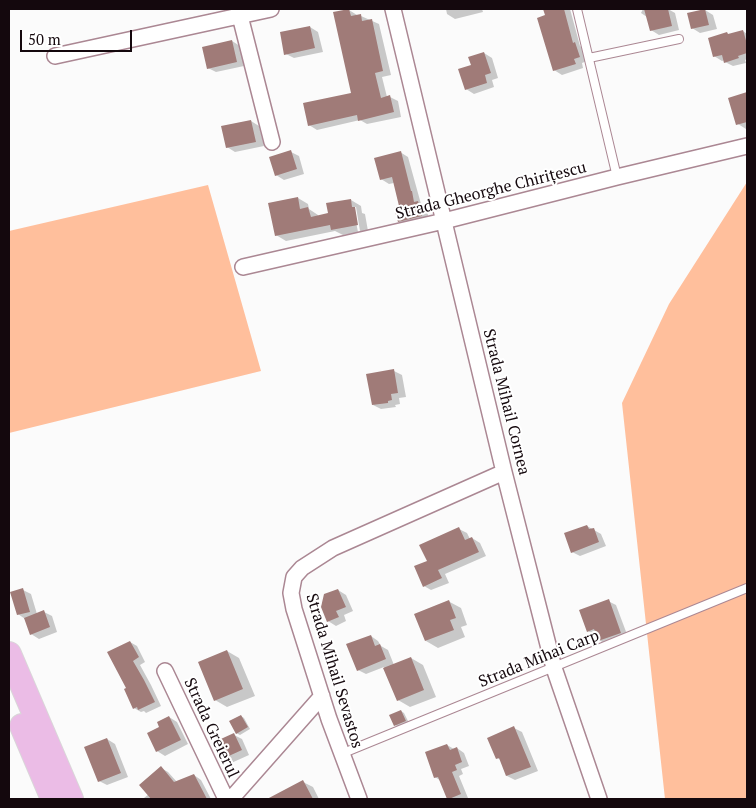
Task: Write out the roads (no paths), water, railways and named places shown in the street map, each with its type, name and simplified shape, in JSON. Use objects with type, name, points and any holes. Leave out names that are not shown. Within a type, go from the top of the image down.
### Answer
[{"type":"main road","points":[[9,654],[70,799]]},
{"type":"main road","points":[[9,695],[53,799]]},
{"type":"street","points":[[55,56],[272,9]]},
{"type":"street","name":"Strada Mihail Cornea","points":[[393,9],[504,472],[554,668],[599,799]]},
{"type":"street","points":[[240,16],[272,142]]},
{"type":"street","name":"Strada Gheorghe Chirițescu","points":[[243,267],[444,221],[747,146]]},
{"type":"street","name":"Strada Mihail Sevastos","points":[[359,799],[341,754],[294,608],[291,593],[294,577],[302,568],[333,548],[504,472]]},
{"type":"street","name":"Strada Greierul","points":[[165,671],[226,799]]},
{"type":"street","points":[[231,799],[322,696]]},
{"type":"lane","points":[[577,9],[616,177]]},
{"type":"lane","points":[[589,58],[679,39]]},
{"type":"lane","name":"Strada Mihai Carp","points":[[341,754],[747,588]]}]
